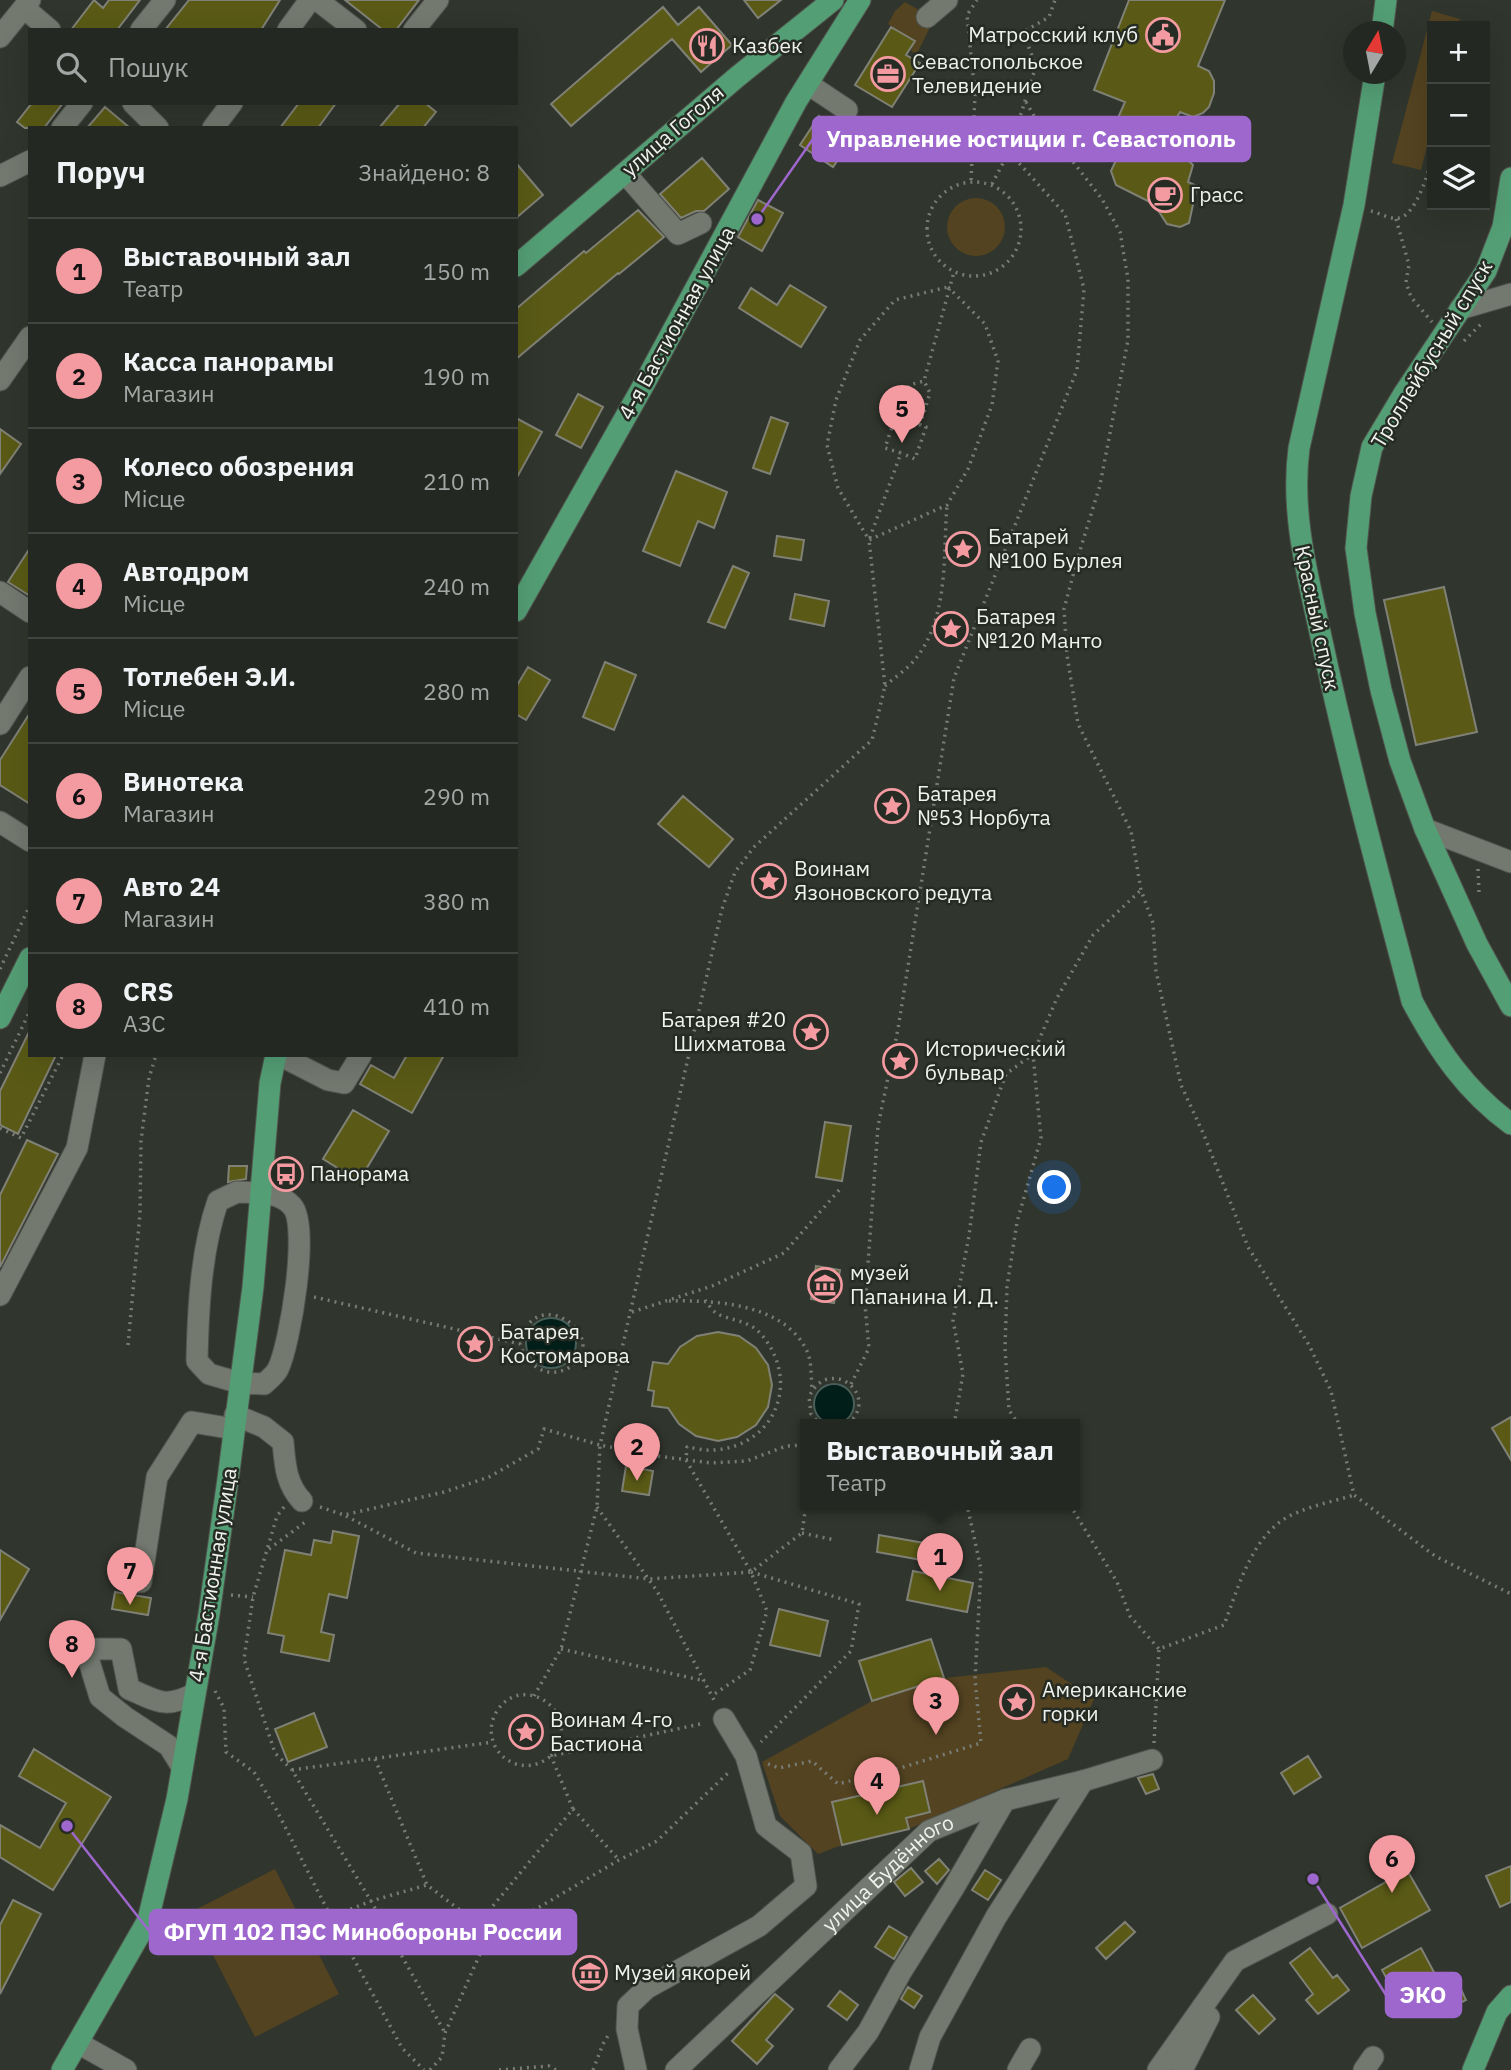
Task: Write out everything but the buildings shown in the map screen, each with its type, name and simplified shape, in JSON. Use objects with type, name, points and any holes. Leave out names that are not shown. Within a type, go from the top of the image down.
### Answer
[{"type":"main road","name":"улица Гоголя","points":[[518,264],[737,77],[833,0]]},
{"type":"main road","name":"4-я Бастионная улица","points":[[518,607],[808,85],[860,0]]},
{"type":"main road","points":[[1383,21],[1386,0]]},
{"type":"main road","name":"Красный спуск","points":[[1373,84],[1354,205],[1299,448],[1295,475],[1298,531],[1344,743],[1412,1001],[1432,1039],[1455,1072],[1474,1094],[1511,1124]]},
{"type":"main road","name":"Троллейбусный спуск","points":[[1511,178],[1503,227],[1486,271],[1372,447],[1361,496],[1356,548],[1365,613],[1381,690],[1400,761],[1425,829],[1478,944],[1511,1006]]},
{"type":"main road","points":[[0,1018],[28,962]]},
{"type":"main road","name":"4-я Бастионная улица","points":[[62,2070],[148,1920],[182,1767],[205,1692],[209,1614],[253,1287],[270,1083],[276,1057]]},
{"type":"main road","points":[[1473,2070],[1497,2012],[1511,1996]]},
{"type":"street","points":[[143,28],[164,0]]},
{"type":"street","points":[[289,28],[310,0]]},
{"type":"street","points":[[317,0],[353,28]]},
{"type":"street","points":[[416,28],[438,0]]},
{"type":"street","points":[[927,18],[947,0]]},
{"type":"street","points":[[0,37],[27,4],[48,28]]},
{"type":"street","points":[[808,85],[847,110]]},
{"type":"street","points":[[64,126],[80,105]]},
{"type":"street","points":[[134,105],[156,126]]},
{"type":"street","points":[[215,126],[230,105]]},
{"type":"street","points":[[0,176],[28,162]]},
{"type":"street","points":[[625,173],[678,234],[701,223]]},
{"type":"street","points":[[1460,309],[1510,300]]},
{"type":"street","points":[[0,380],[28,340]]},
{"type":"street","points":[[0,592],[28,611]]},
{"type":"street","points":[[0,724],[28,680]]},
{"type":"street","points":[[0,822],[28,840]]},
{"type":"street","points":[[1425,829],[1511,862]]},
{"type":"street","points":[[0,1295],[77,1148],[95,1057]]},
{"type":"street","points":[[281,1057],[328,1080],[344,1083],[360,1057]]},
{"type":"street","points":[[237,1192],[260,1193],[276,1196],[292,1206],[299,1219],[300,1253],[295,1298],[278,1370],[264,1384],[240,1383],[209,1374],[197,1361],[200,1304],[210,1223],[218,1201],[237,1192]]},
{"type":"street","points":[[136,1582],[141,1582],[157,1477],[192,1422],[234,1422],[264,1427],[283,1442],[286,1470],[292,1490],[302,1501]]},
{"type":"street","points":[[182,1767],[169,1746],[125,1717],[100,1696],[88,1658],[94,1649],[121,1649],[129,1689],[163,1703],[177,1703],[205,1692]]},
{"type":"street","points":[[636,2070],[627,2029],[628,2006],[647,1988],[759,1926],[806,1886],[801,1853],[766,1826],[746,1756],[724,1719]]},
{"type":"street","name":"улица Будённого","points":[[676,2070],[929,1832],[1005,1800],[1083,1781],[1152,1760]]},
{"type":"street","points":[[920,2070],[930,2037],[996,1917],[1083,1781]]},
{"type":"street","points":[[839,2070],[868,2032],[1005,1800]]},
{"type":"street","points":[[1158,2070],[1235,1961],[1327,1914]]},
{"type":"street","points":[[1182,2070],[1235,1961]]},
{"type":"street","points":[[78,2043],[126,2070]]},
{"type":"street","points":[[1018,2070],[1030,2049]]},
{"type":"path","points":[[971,180],[975,94],[967,15],[977,0]]},
{"type":"path","points":[[992,184],[1009,152],[1036,66],[1023,32],[1049,17],[1055,0]]},
{"type":"path","points":[[1026,102],[1045,135],[1074,163],[1102,199],[1120,232],[1128,279],[1128,340],[1103,472],[1064,609],[1067,655],[1078,724],[1131,831],[1141,890],[1153,923],[1156,971],[1181,1085],[1204,1135],[1248,1247],[1309,1345],[1331,1391],[1353,1495],[1435,1556],[1511,1594]]},
{"type":"path","points":[[851,1384],[869,1348],[865,1305],[878,1126],[898,1029],[954,678],[1077,370],[1084,289],[1065,214],[1009,152]]},
{"type":"path","points":[[1369,210],[1396,219],[1409,212],[1427,172]]},
{"type":"path","points":[[971,180],[992,184],[1007,194],[1018,208],[1022,226],[1020,244],[1011,259],[999,270],[985,275],[969,276],[954,272],[937,259],[927,241],[926,220],[935,200],[951,186],[971,180]]},
{"type":"path","points":[[1396,219],[1409,265],[1406,282],[1410,297],[1444,333]]},
{"type":"path","points":[[920,425],[930,393],[924,381],[954,272]]},
{"type":"path","points":[[884,687],[917,658],[936,624],[947,505],[968,469],[992,405],[998,361],[985,324],[948,287]]},
{"type":"path","points":[[534,1696],[561,1649],[597,1507],[600,1445],[722,909],[735,872],[754,847],[873,740],[884,687],[869,540],[838,488],[827,445],[836,400],[860,340],[895,300],[948,287]]},
{"type":"path","points":[[899,418],[909,385],[924,381]]},
{"type":"path","points":[[895,418],[920,425],[926,427],[915,458],[885,448],[895,418]]},
{"type":"path","points":[[869,540],[901,453]]},
{"type":"path","points":[[869,540],[947,505]]},
{"type":"path","points":[[1015,1419],[1009,1410],[1005,1348],[1007,1287],[1017,1222],[1041,1138],[1033,1054],[1057,998],[1093,936],[1141,890]]},
{"type":"path","points":[[0,969],[28,909]]},
{"type":"path","points":[[0,1073],[28,1016]]},
{"type":"path","points":[[955,1419],[962,1374],[953,1321],[981,1142],[1006,1074],[1033,1054]]},
{"type":"path","points":[[0,1128],[21,1139],[62,1057]]},
{"type":"path","points":[[128,1345],[140,1214],[141,1141],[149,1078],[155,1057]]},
{"type":"path","points":[[632,1312],[712,1286],[784,1253],[840,1189]]},
{"type":"path","points":[[309,1296],[520,1344]]},
{"type":"path","points":[[665,1301],[705,1300],[743,1305],[792,1331],[807,1352],[812,1390],[808,1406],[815,1419]]},
{"type":"path","points":[[705,1300],[715,1312],[734,1318],[758,1331],[776,1356],[780,1369],[779,1396],[773,1418],[743,1442],[714,1450],[687,1447],[686,1460],[751,1572],[767,1611],[750,1670],[712,1695]]},
{"type":"path","points":[[552,1314],[572,1322],[580,1335],[582,1347],[575,1364],[556,1372],[534,1367],[524,1357],[520,1344],[529,1323],[539,1316],[552,1314]]},
{"type":"path","points":[[580,1355],[620,1364]]},
{"type":"path","points":[[812,1390],[820,1382],[830,1378],[842,1379],[851,1384],[857,1392],[859,1409],[854,1419]]},
{"type":"path","points":[[344,1516],[444,1492],[489,1477],[538,1449],[544,1429],[600,1445],[711,1463],[747,1461],[786,1446],[800,1446]]},
{"type":"path","points":[[1158,1649],[1224,1625],[1252,1556],[1272,1530],[1293,1513],[1353,1495]]},
{"type":"path","points":[[302,1501],[344,1516],[416,1553],[649,1579],[751,1572],[859,1604],[851,1651],[657,1841],[619,1860],[488,1938],[445,2034],[442,2057],[430,2070]]},
{"type":"path","points":[[551,1756],[561,1739],[561,1722],[551,1705],[534,1696],[512,1698],[499,1709],[492,1724],[493,1742],[504,1758],[515,1764],[534,1765],[551,1756],[724,1719],[649,1579],[597,1507]]},
{"type":"path","points":[[267,1550],[323,1508]]},
{"type":"path","points":[[751,1572],[802,1533],[805,1510]]},
{"type":"path","points":[[746,1756],[779,1768],[812,1761],[838,1784],[981,1743],[975,1679],[981,1569],[968,1510]]},
{"type":"path","points":[[1073,1510],[1117,1582],[1130,1616],[1158,1649],[1152,1760]]},
{"type":"path","points":[[277,1516],[253,1597],[244,1659],[275,1754],[292,1770],[371,1900],[445,2034]]},
{"type":"path","points":[[802,1533],[835,1540]]},
{"type":"path","points":[[231,1595],[253,1597]]},
{"type":"path","points":[[561,1649],[705,1681]]},
{"type":"path","points":[[205,1692],[225,1708],[226,1752],[254,1772],[260,1781],[402,2048],[424,2070]]},
{"type":"path","points":[[292,1770],[493,1742]]},
{"type":"path","points":[[551,1756],[573,1809],[619,1860]]},
{"type":"path","points":[[375,1759],[427,1885],[478,1924],[488,1938]]},
{"type":"path","points":[[478,1924],[573,1809]]},
{"type":"path","points":[[331,1917],[371,1900],[427,1885]]},
{"type":"path","points":[[499,2070],[549,2066],[556,2070]]},
{"type":"shaded area","points":[[905,2],[924,13],[932,23],[917,54],[911,51],[914,41],[888,24],[895,11]]},
{"type":"shaded area","points":[[1432,11],[1460,19],[1459,21],[1429,21]]},
{"type":"shaded area","points":[[1427,30],[1427,146],[1421,170],[1392,163]]},
{"type":"shaded area","points":[[976,198],[992,203],[1000,211],[1005,227],[1000,243],[992,251],[976,256],[960,251],[952,243],[947,227],[952,211],[960,203]]},
{"type":"shaded area","points":[[1046,1667],[1094,1699],[1068,1759],[909,1829],[842,1845],[818,1854],[780,1816],[762,1762],[872,1701],[944,1678]]},
{"type":"shaded area","points":[[275,1869],[339,1994],[255,2037],[191,1912]]},
{"type":"water","points":[[541,1319],[561,1319],[575,1333],[575,1353],[561,1367],[541,1367],[527,1353],[527,1333]]},
{"type":"water","points":[[826,1385],[842,1385],[853,1396],[853,1412],[847,1419],[821,1419],[815,1412],[815,1396]]},
{"type":"place","name":"Матросский клуб","points":[[1163,35]]},
{"type":"place","name":"Казбек","points":[[707,46]]},
{"type":"place","name":"Севастопольское Телевидение","points":[[888,74]]},
{"type":"place","name":"Грасс","points":[[1165,195]]},
{"type":"place","name":"Управление юстиции г. Севастополь","points":[[757,219]]},
{"type":"place","name":"Тотлебен Э.И.","points":[[902,443]]},
{"type":"place","name":"Батарей №100 Бурлея","points":[[963,549]]},
{"type":"place","name":"Батарея №120 Манто","points":[[951,629]]},
{"type":"place","name":"Батарея №53 Норбута","points":[[892,806]]},
{"type":"place","name":"Воинам Язоновского редута","points":[[769,881]]},
{"type":"place","name":"Батарея #20 Шихматова","points":[[811,1032]]},
{"type":"place","name":"Исторический бульвар","points":[[900,1061]]},
{"type":"place","name":"Панорама","points":[[286,1174]]},
{"type":"place","name":"музей Папанина И. Д.","points":[[825,1285]]},
{"type":"place","name":"Батарея Костомарова","points":[[475,1344]]},
{"type":"place","name":"Касса панорамы","points":[[637,1481]]},
{"type":"place","name":"Выставочный зал","points":[[940,1591]]},
{"type":"place","name":"Авто 24","points":[[130,1605]]},
{"type":"place","name":"CRS","points":[[72,1678]]},
{"type":"place","name":"Американские горки","points":[[1017,1702]]},
{"type":"place","name":"Воинам 4-го Бастиона","points":[[526,1732]]},
{"type":"place","name":"Колесо обозрения","points":[[936,1735]]},
{"type":"place","name":"Автодром","points":[[877,1815]]},
{"type":"place","name":"ФГУП 102 ПЭС Минобороны России","points":[[67,1826]]},
{"type":"place","name":"ЭКО","points":[[1313,1879]]},
{"type":"place","name":"Винотека","points":[[1392,1893]]},
{"type":"place","name":"Музей якорей","points":[[590,1973]]}]
